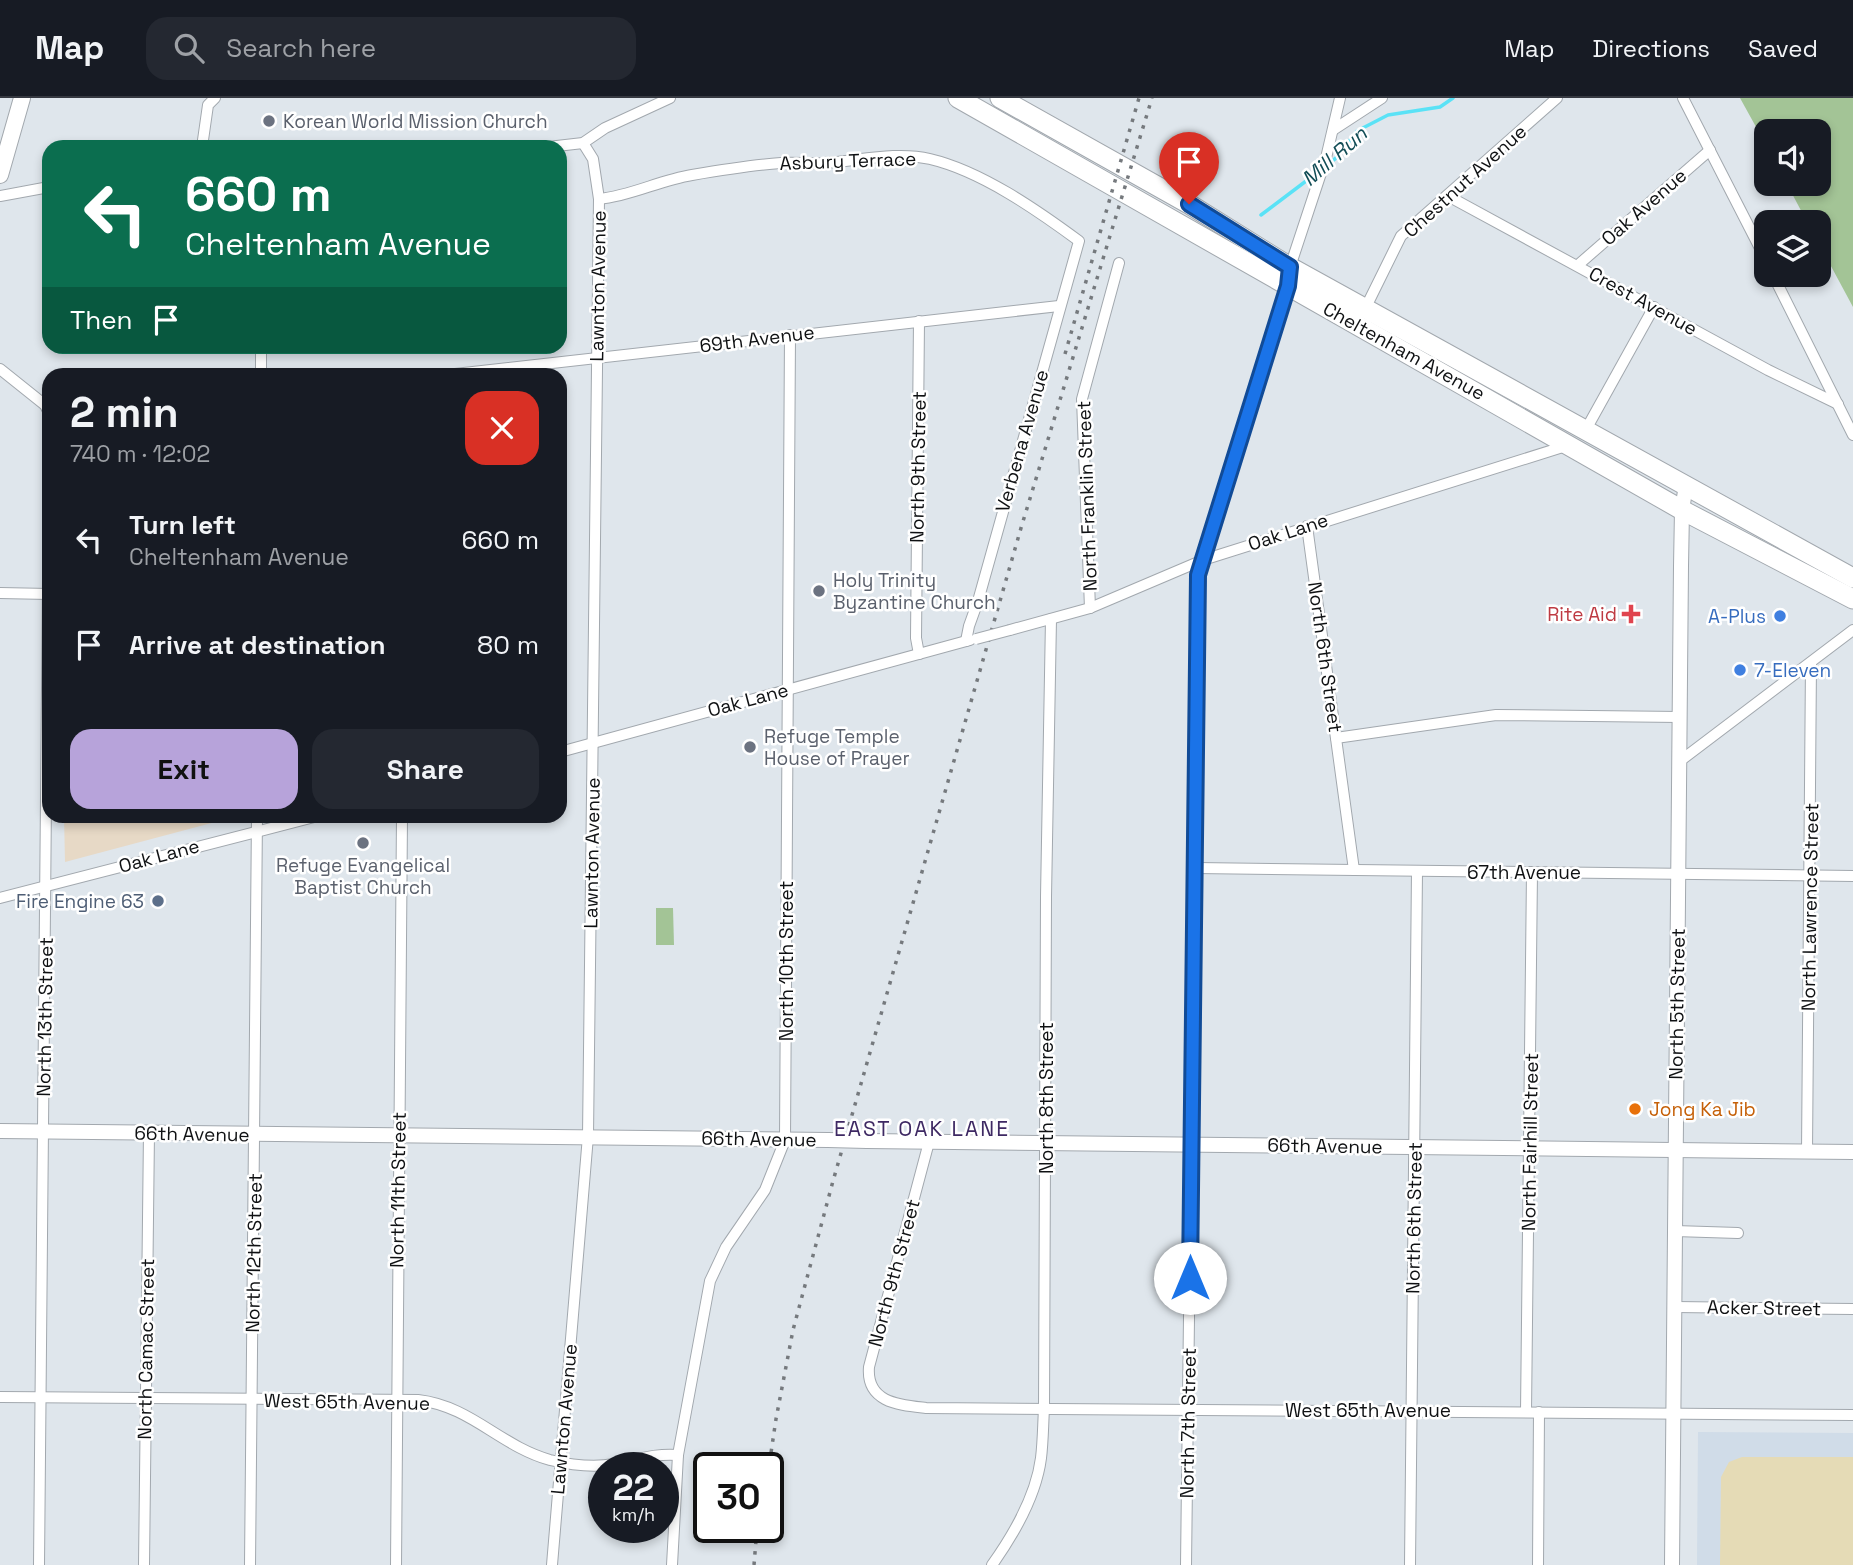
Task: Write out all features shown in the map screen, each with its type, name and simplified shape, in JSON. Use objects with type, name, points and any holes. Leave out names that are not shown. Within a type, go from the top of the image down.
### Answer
[{"type":"highway","name":"Cheltenham Avenue","points":[[958,98],[1289,277],[1682,510],[1853,599]]},
{"type":"highway","name":"Cheltenham Avenue","points":[[1000,98],[1189,204],[1289,277],[1365,309],[1853,578]]},
{"type":"main road","points":[[0,175],[22,98]]},
{"type":"street","points":[[203,140],[208,105],[215,98]]},
{"type":"street","points":[[567,145],[583,143],[605,128],[670,98]]},
{"type":"street","name":"North 7th Street","points":[[1186,1565],[1196,868],[1197,583],[1321,175],[1340,98]]},
{"type":"street","points":[[1333,130],[1382,98]]},
{"type":"street","name":"Chestnut Avenue","points":[[1365,309],[1401,236],[1557,98]]},
{"type":"street","points":[[1683,98],[1754,236]]},
{"type":"street","name":"Lawnton Avenue","points":[[552,1565],[588,1136],[599,199],[593,159],[583,143]]},
{"type":"street","name":"Oak Avenue","points":[[1578,265],[1710,150]]},
{"type":"street","name":"Asbury Terrace","points":[[599,199],[617,197],[689,175],[781,163],[824,163],[886,157],[926,158],[946,163],[984,181],[1045,216],[1079,241]]},
{"type":"street","points":[[0,196],[42,188]]},
{"type":"street","name":"Crest Avenue","points":[[1448,196],[1768,370],[1838,404]]},
{"type":"street","name":"Verbena Avenue","points":[[971,640],[968,626],[978,601],[1079,241]]},
{"type":"street","name":"North Franklin Street","points":[[1090,608],[1082,399],[1119,263]]},
{"type":"street","points":[[1779,287],[1853,435]]},
{"type":"street","name":"69th Avenue","points":[[509,368],[1059,306]]},
{"type":"street","points":[[1570,444],[1586,430],[1654,307]]},
{"type":"street","name":"North 9th Street","points":[[919,321],[916,638],[919,654]]},
{"type":"street","name":"North 10th Street","points":[[679,1452],[710,1281],[726,1247],[765,1191],[785,1140],[790,335]]},
{"type":"street","points":[[0,369],[42,402]]},
{"type":"street","name":"Oak Lane","points":[[567,750],[1090,608],[1203,560],[1570,444]]},
{"type":"street","name":"North 5th Street","points":[[1672,1565],[1682,510],[1685,485]]},
{"type":"street","name":"North 6th Street","points":[[1307,526],[1354,870]]},
{"type":"street","points":[[0,593],[42,594]]},
{"type":"street","name":"North 8th Street","points":[[992,1565],[1029,1502],[1041,1460],[1044,1409],[1051,619]]},
{"type":"street","points":[[1680,761],[1853,630]]},
{"type":"street","name":"North Lawrence Street","points":[[1807,1152],[1811,663]]},
{"type":"street","points":[[1336,738],[1496,715],[1680,717]]},
{"type":"street","name":"North 13th Street","points":[[39,1565],[47,823]]},
{"type":"street","name":"North 12th Street","points":[[250,1565],[257,823]]},
{"type":"street","name":"Oak Lane","points":[[0,898],[288,823]]},
{"type":"street","name":"North 11th Street","points":[[396,1565],[402,823]]},
{"type":"street","name":"67th Avenue","points":[[1196,868],[1853,876]]},
{"type":"street","name":"North 6th Street","points":[[1410,1565],[1417,871]]},
{"type":"street","name":"North Fairhill Street","points":[[1526,1412],[1532,872]]},
{"type":"street","name":"66th Avenue","points":[[0,1131],[1853,1152]]},
{"type":"street","name":"North Camac Street","points":[[144,1565],[149,1132]]},
{"type":"street","name":"North 9th Street","points":[[883,1400],[873,1385],[868,1373],[869,1367],[929,1142]]},
{"type":"street","points":[[1675,1231],[1738,1233]]},
{"type":"street","name":"Acker Street","points":[[1675,1307],[1853,1309]]},
{"type":"street","name":"West 65th Avenue","points":[[0,1397],[418,1401],[446,1405],[470,1416],[528,1453],[560,1462],[588,1465]]},
{"type":"street","name":"West 65th Avenue","points":[[883,1400],[897,1405],[926,1408],[1853,1415]]},
{"type":"street","points":[[1538,1565],[1539,1412]]},
{"type":"street","name":"North 10th Street","points":[[672,1565],[673,1543]]},
{"type":"shaded area","points":[[64,823],[212,823],[65,862]]},
{"type":"shaded area","points":[[1698,1432],[1853,1433],[1853,1565],[1697,1565]]},
{"type":"green space","points":[[1740,98],[1853,98],[1853,307],[1831,266],[1831,210],[1801,210],[1793,196],[1831,196],[1831,119],[1754,119],[1754,123]]},
{"type":"green space","points":[[656,908],[673,908],[674,945],[656,945]]},
{"type":"sand","points":[[1742,1457],[1853,1457],[1853,1565],[1720,1565],[1721,1477],[1729,1462]]},
{"type":"waterway","name":"Mill Run","points":[[1327,165],[1336,158],[1357,131],[1388,115],[1440,107],[1453,98]]},
{"type":"waterway","name":"Mill Run","points":[[1261,215],[1318,172]]},
{"type":"railway","points":[[1065,354],[1139,98]]},
{"type":"railway","points":[[771,1452],[793,1330],[833,1181],[1021,528],[1152,98]]},
{"type":"railway","points":[[754,1565],[756,1543]]},
{"type":"place","name":"Korean World Mission Church","points":[[269,121]]},
{"type":"place","name":"Holy Trinity Byzantine Church","points":[[819,591]]},
{"type":"place","name":"Rite Aid","points":[[1631,614]]},
{"type":"place","name":"A-Plus","points":[[1780,616]]},
{"type":"place","name":"7-Eleven","points":[[1740,670]]},
{"type":"place","name":"Refuge Temple House of Prayer","points":[[750,747]]},
{"type":"place","name":"Refuge Evangelical Baptist Church","points":[[363,843]]},
{"type":"place","name":"Fire Engine 63","points":[[158,901]]},
{"type":"place","name":"Jong Ka Jib","points":[[1635,1109]]},
{"type":"district","name":"EAST OAK LANE","points":[[922,1128]]},
{"type":"route","points":[[1189,204],[1290,267],[1288,286],[1198,575],[1190,1278]]}]
